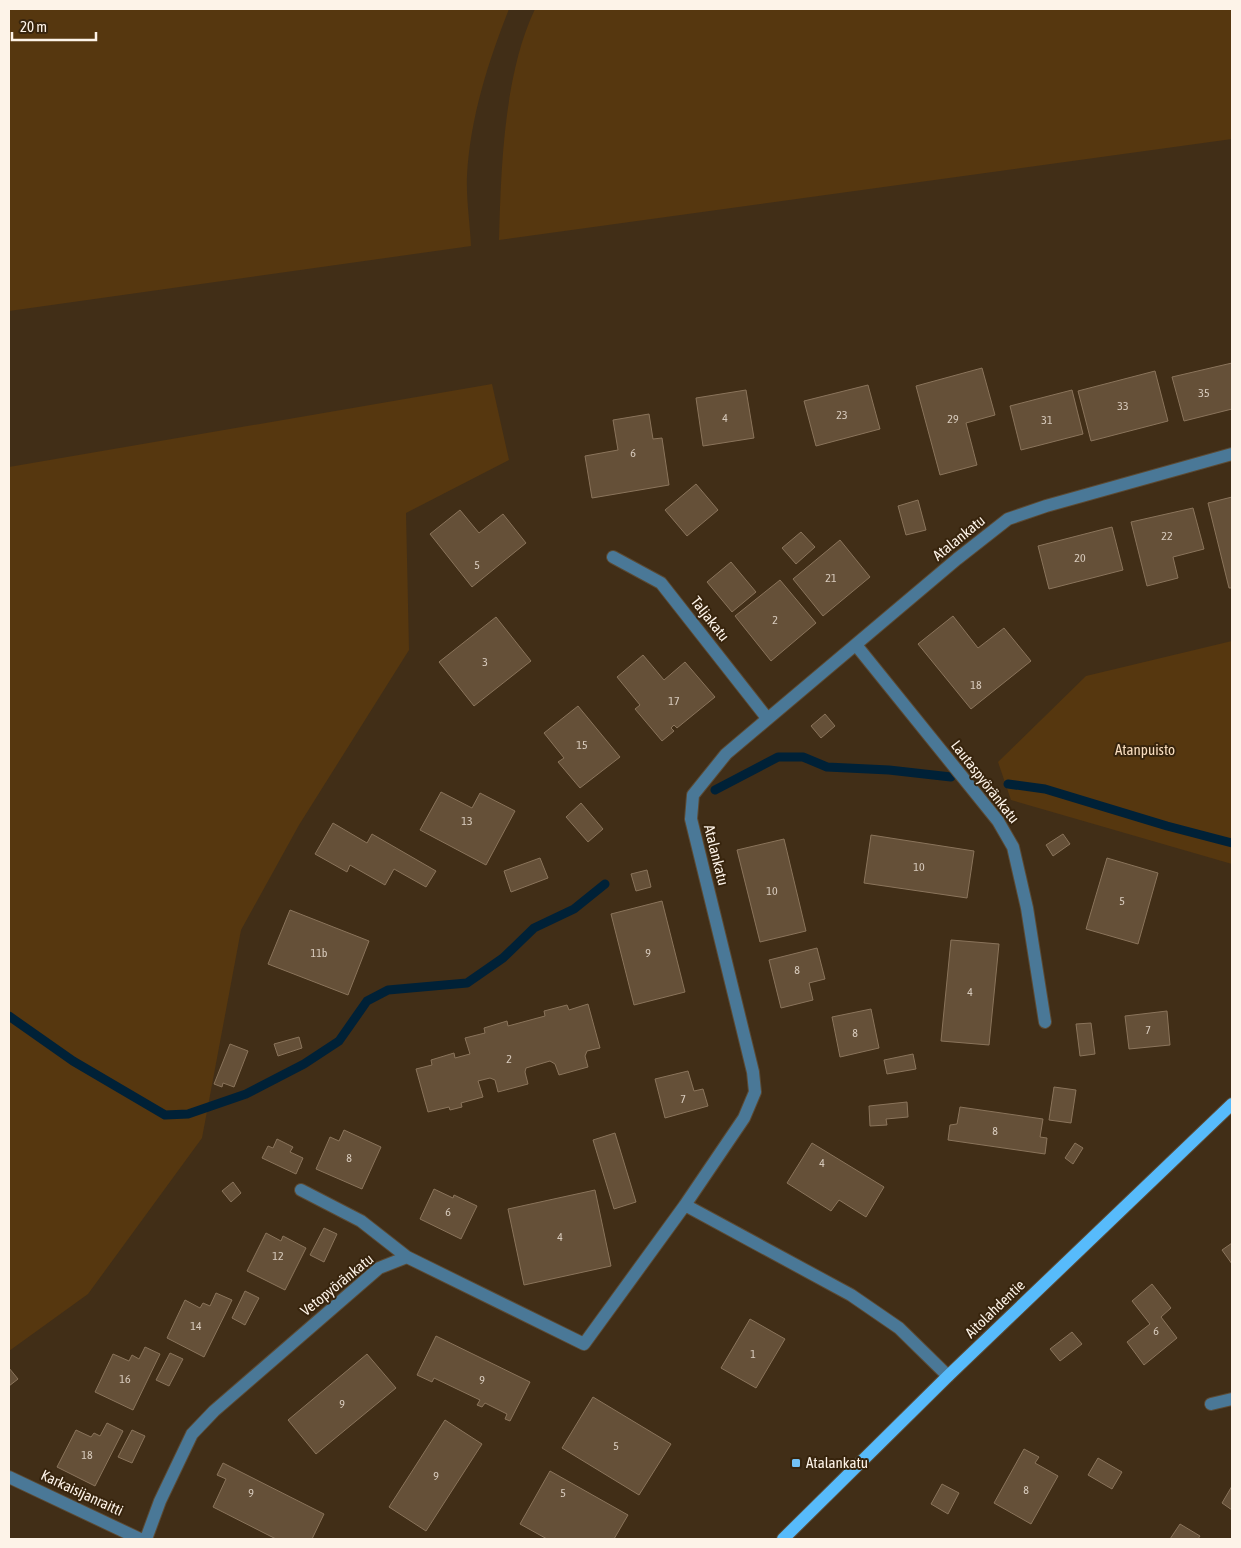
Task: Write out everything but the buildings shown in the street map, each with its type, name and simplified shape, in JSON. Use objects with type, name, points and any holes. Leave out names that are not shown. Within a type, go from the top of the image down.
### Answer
[{"type":"main road","name":"Aitolahdentie","points":[[783,1539],[948,1376],[1232,1104]]},
{"type":"street","name":"Atalankatu","points":[[685,1205],[744,1118],[755,1092],[753,1072],[691,819],[693,795],[726,754],[767,718],[957,559],[1008,519],[1046,506],[1232,454]]},
{"type":"street","name":"Taljakatu","points":[[613,557],[661,583],[767,718]]},
{"type":"street","name":"Lautaspyöränkatu","points":[[856,645],[998,822],[1013,847],[1027,908],[1045,1022]]},
{"type":"street","points":[[301,1190],[361,1221],[407,1257],[584,1344],[685,1205],[851,1295],[899,1328],[948,1376]]},
{"type":"street","name":"Vetopyöränkatu","points":[[146,1539],[160,1500],[192,1434],[214,1411],[379,1268],[407,1257]]},
{"type":"street","points":[[1211,1404],[1232,1398]]},
{"type":"street","name":"Karkaisijanraitti","points":[[9,1477],[140,1539]]},
{"type":"green space","points":[[9,9],[509,9],[487,70],[472,133],[467,176],[471,246],[9,311]]},
{"type":"green space","points":[[535,9],[1232,9],[1232,139],[499,240],[506,122],[517,62]]},
{"type":"green space","points":[[492,384],[509,460],[406,513],[409,650],[299,825],[241,930],[202,1138],[88,1294],[9,1351],[9,467]]},
{"type":"green space","name":"Atanpuisto","points":[[1232,641],[1232,864],[1011,800],[998,762],[1086,676]]},
{"type":"waterway","points":[[715,790],[778,757],[803,757],[827,767],[889,770],[951,777]]},
{"type":"waterway","points":[[1008,784],[1045,789],[1167,826],[1232,843]]},
{"type":"waterway","points":[[9,1016],[73,1061],[165,1115],[188,1114],[246,1094],[304,1064],[339,1041],[367,1001],[388,990],[467,983],[503,958],[534,928],[574,909],[605,884]]},
{"type":"place","name":"Atalankatu","points":[[796,1463]]}]
